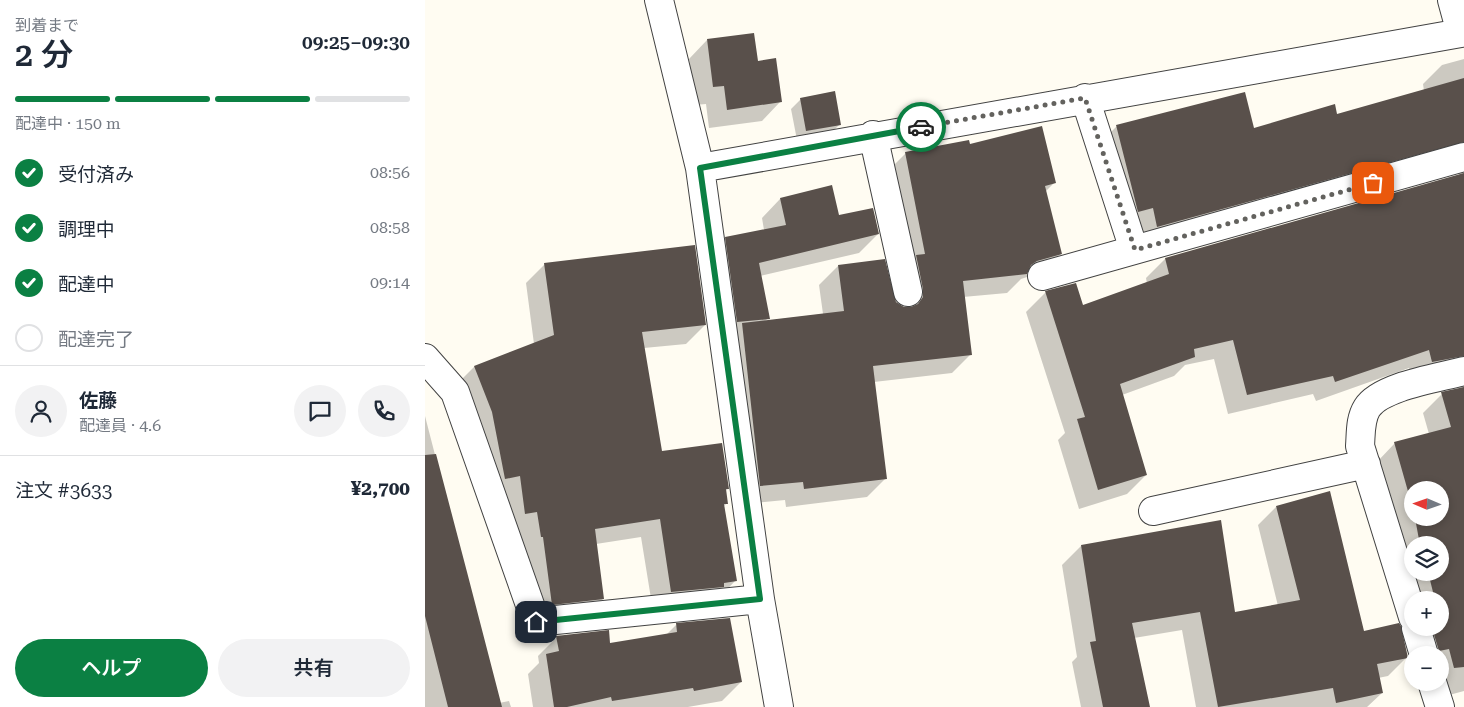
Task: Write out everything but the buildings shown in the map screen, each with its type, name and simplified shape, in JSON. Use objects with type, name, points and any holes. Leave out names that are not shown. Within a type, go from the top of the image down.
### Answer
[{"type":"street","points":[[659,0],[700,168],[760,599],[779,707]]},
{"type":"street","points":[[700,168],[873,135],[1461,34],[1452,0]]},
{"type":"street","points":[[1085,98],[1135,250]]},
{"type":"street","points":[[873,135],[908,292]]},
{"type":"street","points":[[1042,276],[1464,157]]},
{"type":"street","points":[[425,358],[455,392],[536,622],[760,599]]},
{"type":"street","points":[[1405,591],[1360,446],[1361,426],[1367,407],[1387,392],[1464,371]]},
{"type":"street","points":[[1153,511],[1366,464]]},
{"type":"street","points":[[1435,691],[1440,707]]},
{"type":"way so far","points":[[921,127],[1085,98],[1135,250],[1373,183]]},
{"type":"route","points":[[536,622],[760,599],[700,168],[921,127]]}]
